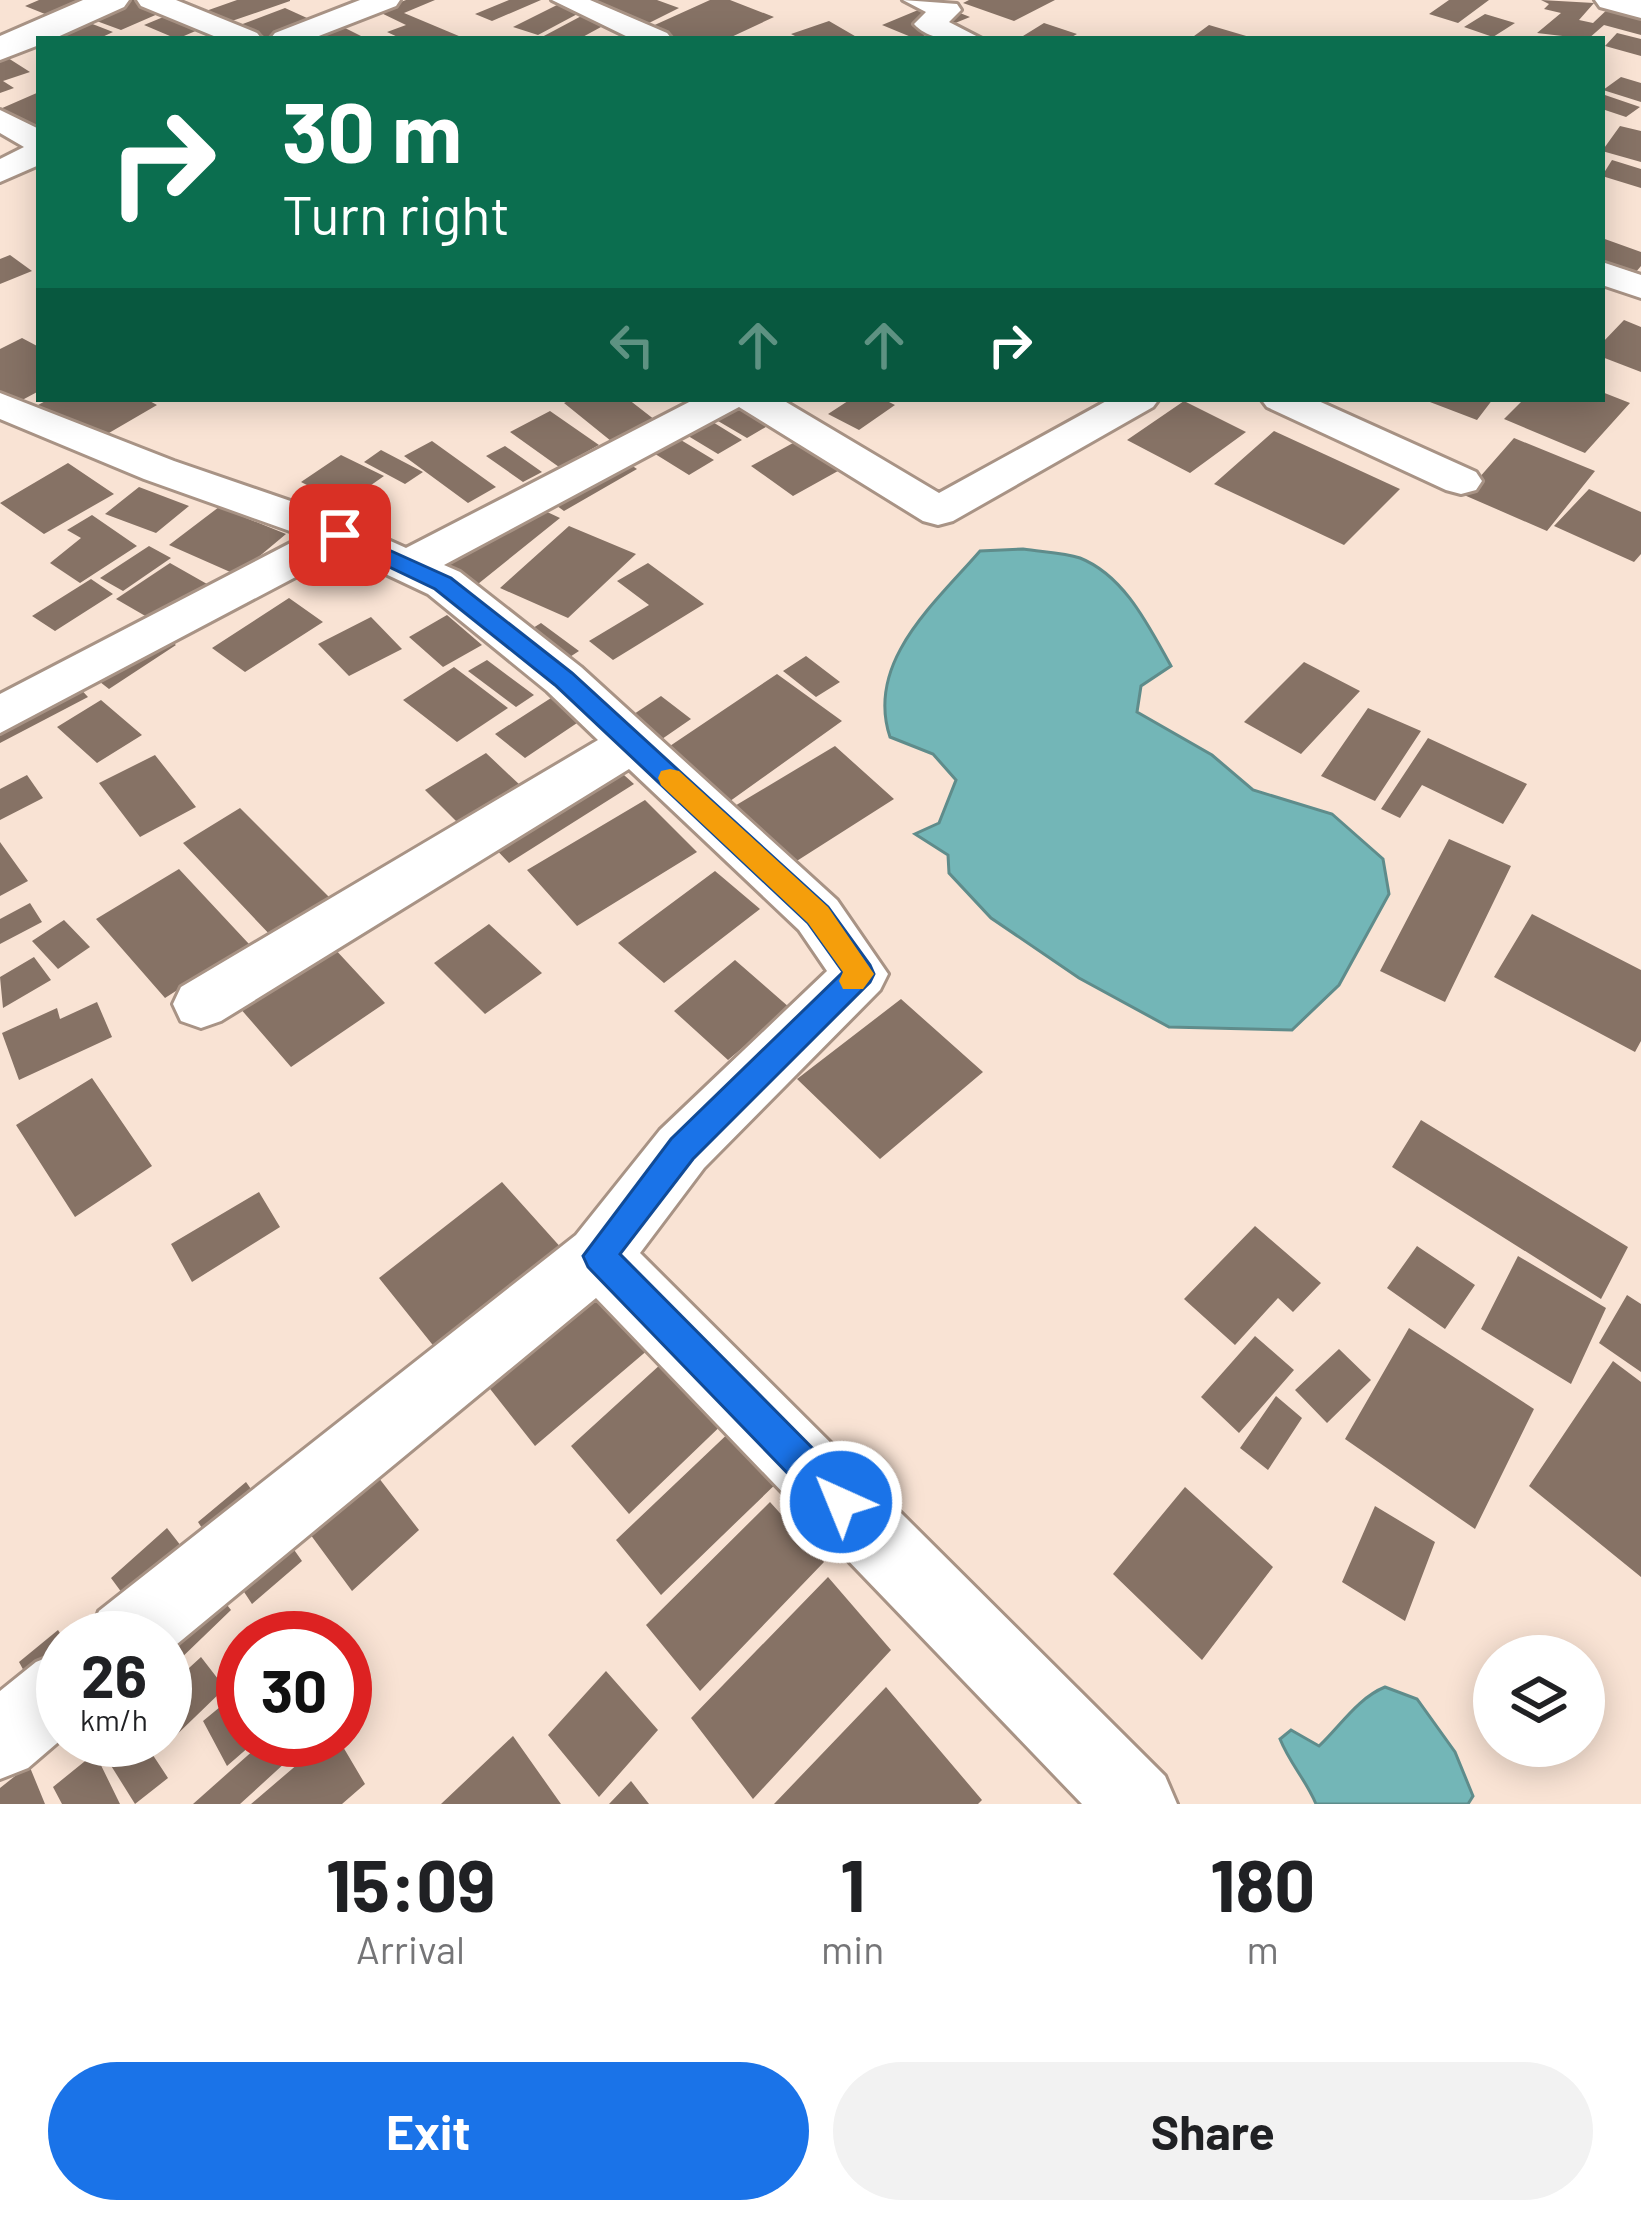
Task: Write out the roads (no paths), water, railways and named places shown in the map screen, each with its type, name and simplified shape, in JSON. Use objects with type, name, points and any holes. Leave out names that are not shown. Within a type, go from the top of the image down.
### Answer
[{"type":"street","points":[[0,49],[112,0]]},
{"type":"street","points":[[152,0],[240,36]]},
{"type":"street","points":[[293,36],[386,0]]},
{"type":"street","points":[[566,0],[650,36]]},
{"type":"street","points":[[917,0],[947,10],[928,24],[960,36]]},
{"type":"street","points":[[1612,0],[1641,8]]},
{"type":"street","points":[[0,120],[36,140]]},
{"type":"street","points":[[0,172],[36,154]]},
{"type":"street","points":[[1605,274],[1641,287]]},
{"type":"street","points":[[407,566],[719,402]]},
{"type":"street","points":[[758,402],[938,512],[1133,402]]},
{"type":"street","points":[[1288,402],[1461,482]]},
{"type":"street","points":[[0,406],[340,535],[461,597],[564,679],[818,915],[860,974],[682,1149],[599,1256],[159,1611]]},
{"type":"street","points":[[0,715],[340,535]]},
{"type":"street","points":[[201,1004],[632,743]]},
{"type":"street","points":[[599,1256],[1137,1804]]},
{"type":"street","points":[[0,1740],[36,1711]]},
{"type":"water","points":[[1023,549],[1080,558],[1110,577],[1134,604],[1171,666],[1141,686],[1137,712],[1212,755],[1253,790],[1332,814],[1383,859],[1389,894],[1339,985],[1292,1030],[1169,1027],[1079,978],[991,918],[949,873],[948,855],[915,834],[939,823],[956,780],[933,754],[890,737],[887,684],[896,659],[925,613],[980,551]]},
{"type":"water","points":[[1385,1687],[1417,1699],[1455,1752],[1473,1796],[1468,1804],[1316,1804],[1280,1739],[1291,1730],[1319,1746],[1358,1705]]}]
